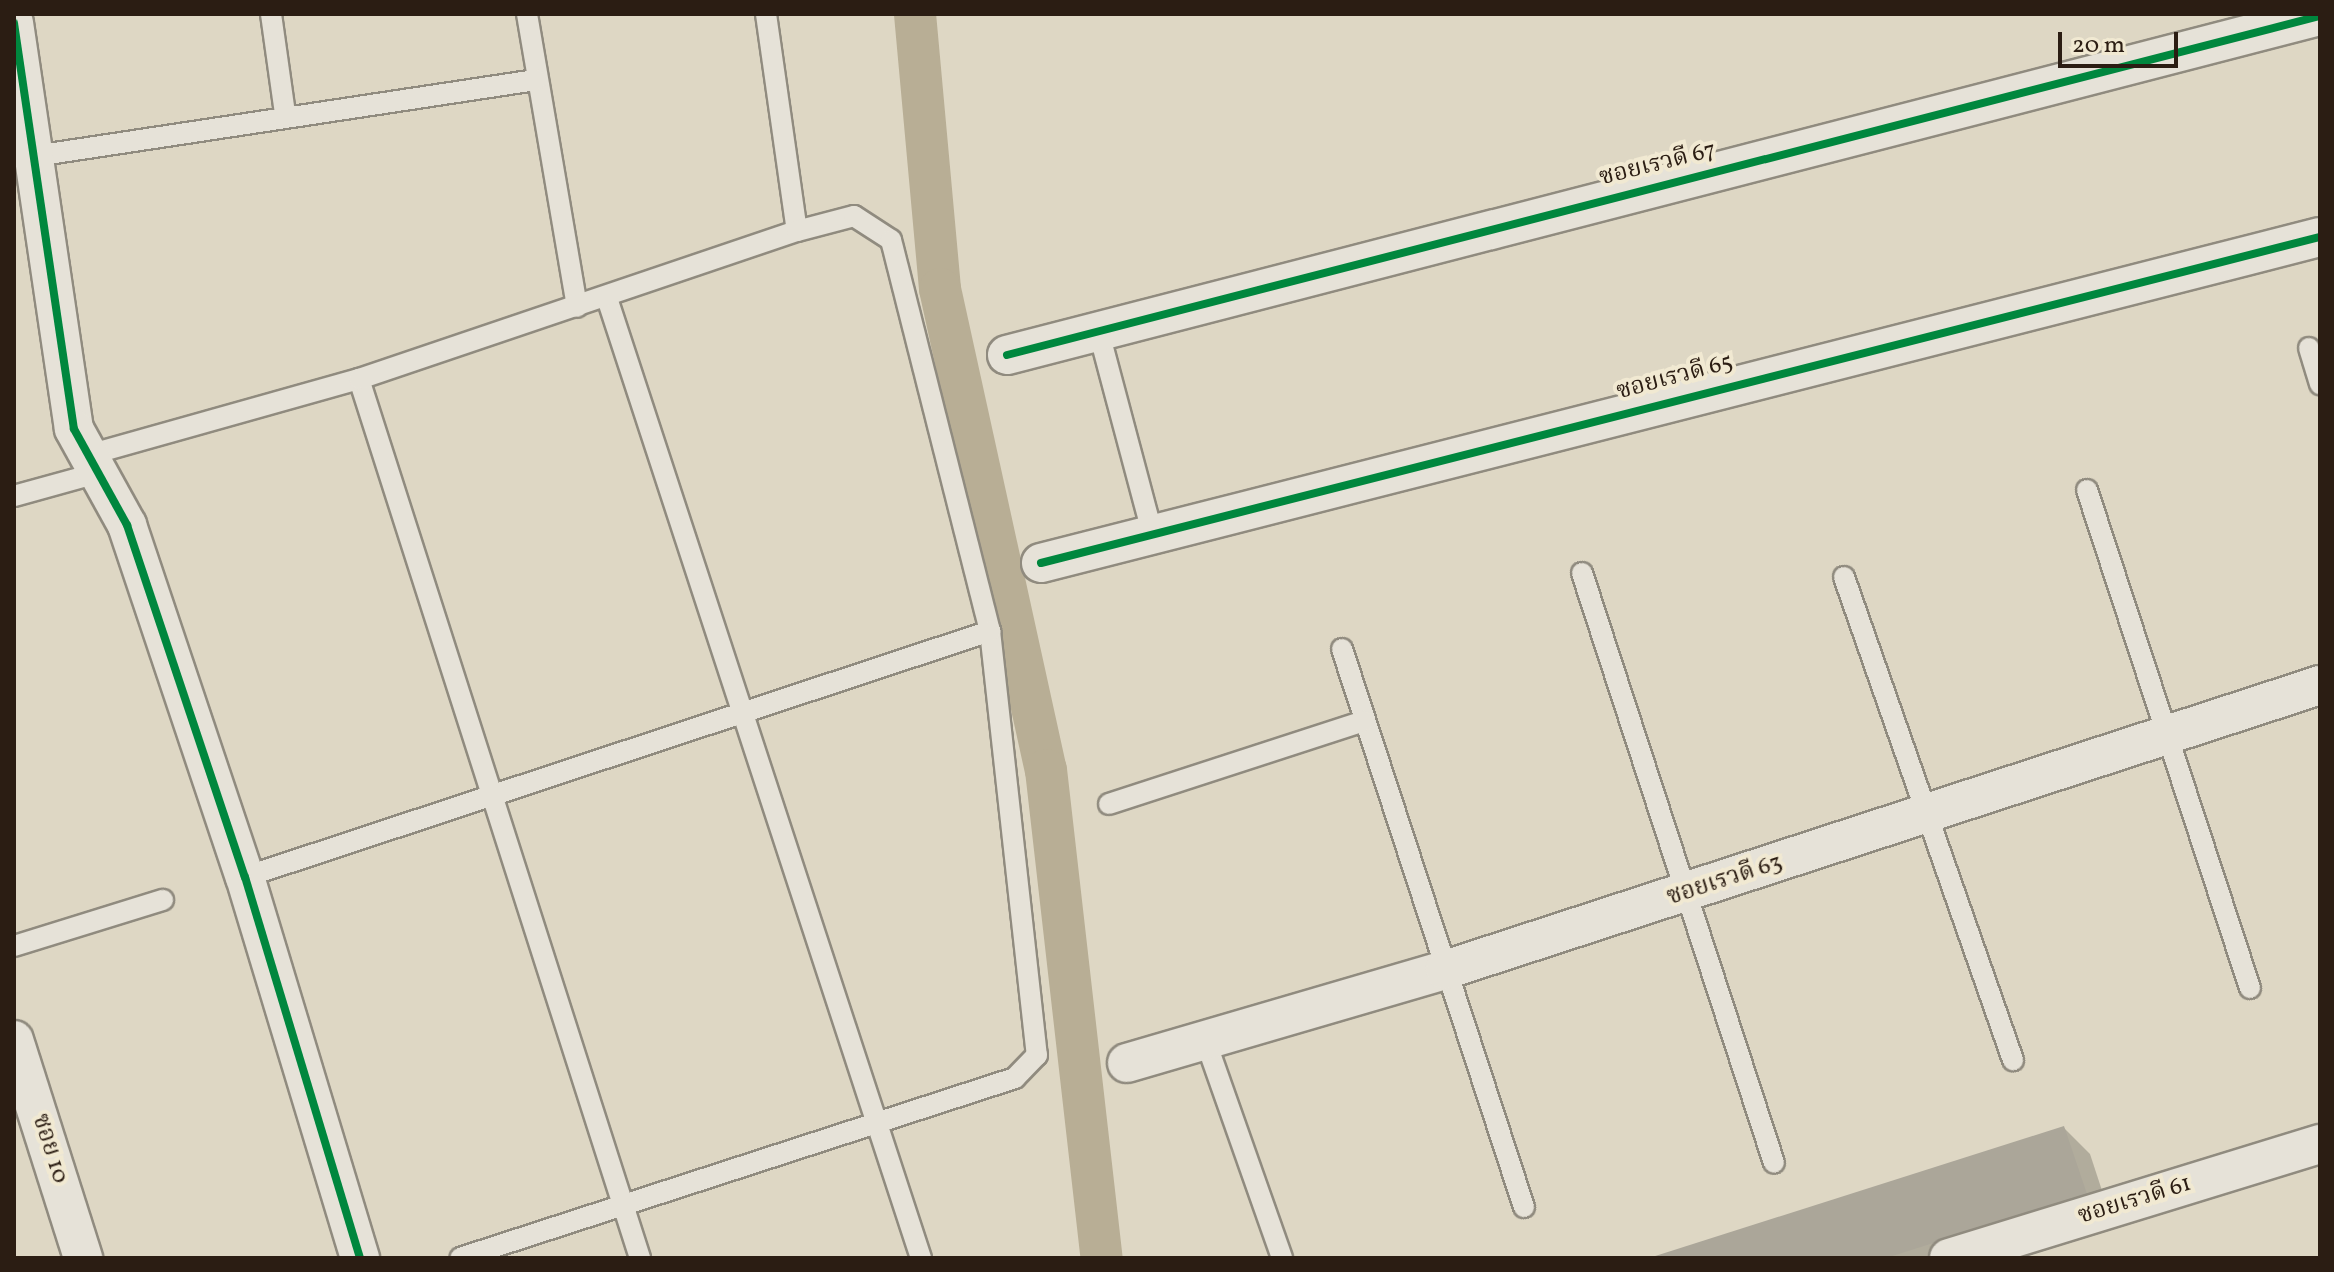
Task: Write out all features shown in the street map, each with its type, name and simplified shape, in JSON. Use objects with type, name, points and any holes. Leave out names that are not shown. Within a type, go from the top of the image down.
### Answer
[{"type":"street","name":"ซอยเรวดี 67","points":[[1007,355],[1098,329],[2320,16]]},
{"type":"street","points":[[14,23],[68,402],[91,465],[127,525],[245,877],[360,1258]]},
{"type":"street","name":"ซอยเรวดี 65","points":[[1041,563],[2320,237]]},
{"type":"street","name":"ซอยเรวดี 63","points":[[1127,1063],[1445,970],[2320,685]]},
{"type":"street","name":"ซอย 10","points":[[14,1040],[83,1258]]},
{"type":"street","name":"ซอยเรวดี 61","points":[[1949,1258],[2320,1144]]},
{"type":"lane","points":[[271,14],[285,113]]},
{"type":"lane","points":[[527,14],[577,307]]},
{"type":"lane","points":[[766,14],[797,231]]},
{"type":"lane","points":[[35,156],[285,113],[536,80]]},
{"type":"lane","points":[[14,496],[91,465],[607,298],[797,231],[854,216],[891,240],[990,631],[1037,1055],[1015,1078],[876,1120],[460,1258]]},
{"type":"lane","points":[[607,298],[921,1258]]},
{"type":"lane","points":[[1098,329],[1153,536]]},
{"type":"lane","points":[[2309,348],[2320,384]]},
{"type":"lane","points":[[359,379],[496,793],[640,1258]]},
{"type":"lane","points":[[2087,490],[2250,988]]},
{"type":"lane","points":[[1582,573],[1774,1163]]},
{"type":"lane","points":[[1844,577],[2013,1060]]},
{"type":"lane","points":[[245,877],[990,631]]},
{"type":"lane","points":[[1342,649],[1524,1207]]},
{"type":"lane","points":[[1109,804],[1364,721]]},
{"type":"lane","points":[[14,946],[163,900]]},
{"type":"lane","points":[[1206,1042],[1282,1258]]},
{"type":"building","points":[[2064,1126],[2087,1194],[1886,1258],[1649,1258]]},
{"type":"waterway","points":[[915,14],[940,289],[1046,770],[1102,1258]]},
{"type":"cycle path","points":[[1007,355],[2320,16]]},
{"type":"cycle path","points":[[14,23],[74,429],[127,525],[245,877],[360,1258]]},
{"type":"cycle path","points":[[1041,563],[2320,237]]}]
